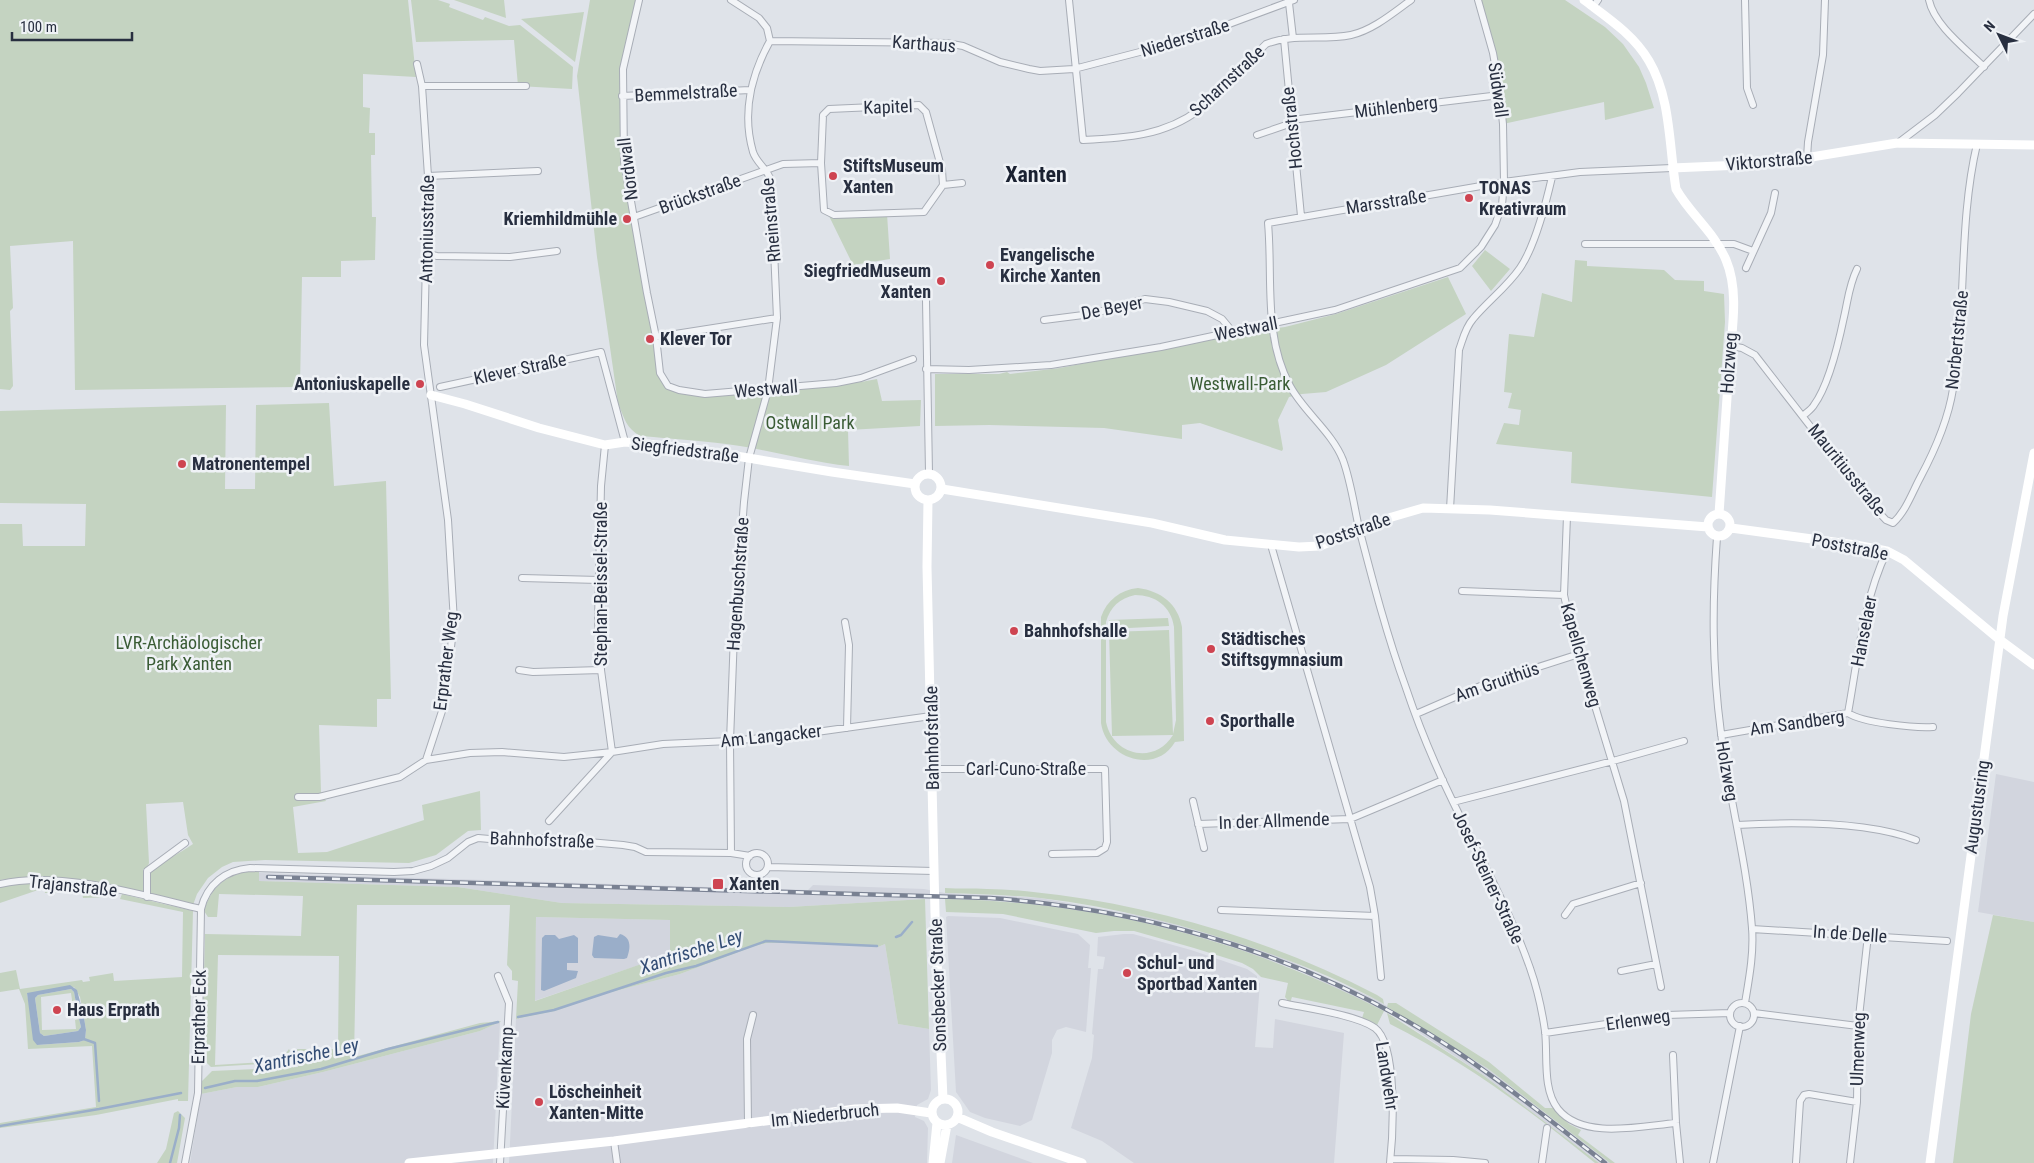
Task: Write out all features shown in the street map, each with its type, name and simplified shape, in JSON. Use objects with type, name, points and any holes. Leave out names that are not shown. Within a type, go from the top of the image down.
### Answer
[{"type":"street","name":"Nordwall","points":[[639,0],[623,69],[624,161],[656,337]]},
{"type":"street","points":[[730,0],[759,18],[767,28],[770,41]]},
{"type":"street","points":[[1069,0],[1074,69]]},
{"type":"street","name":"Scharnstraße","points":[[1074,69],[1082,140],[1141,136],[1163,130],[1188,118],[1200,109],[1266,44],[1277,39],[1352,35],[1380,22],[1411,0]]},
{"type":"street","name":"Südwall","points":[[1478,0],[1493,53],[1500,95],[1503,124],[1504,182]]},
{"type":"street","name":"Holzweg","points":[[1584,0],[1595,3],[1631,38],[1648,60],[1658,80],[1664,104],[1676,189],[1683,201],[1718,245],[1731,274],[1733,291],[1731,346],[1720,514]]},
{"type":"street","points":[[1745,0],[1747,88],[1753,105]]},
{"type":"street","points":[[1807,158],[1823,56],[1825,0]]},
{"type":"street","points":[[1929,0],[1936,20],[1984,67]]},
{"type":"street","points":[[1291,1],[1294,38]]},
{"type":"street","name":"Niederstraße","points":[[1074,69],[1186,40],[1291,1]]},
{"type":"street","points":[[1897,143],[1935,114],[1984,67],[2034,14]]},
{"type":"street","name":"Hochstraße","points":[[1284,39],[1301,216]]},
{"type":"street","name":"Karthaus","points":[[770,41],[946,43],[963,46],[1000,62],[1029,69],[1040,71],[1074,69]]},
{"type":"street","name":"Rheinstraße","points":[[770,41],[762,56],[750,90],[748,112],[754,154],[766,169],[771,182],[777,318]]},
{"type":"street","name":"Antoniusstraße","points":[[416,64],[422,86],[428,176],[424,346],[431,395]]},
{"type":"street","points":[[422,86],[526,86]]},
{"type":"street","name":"Bemmelstraße","points":[[622,96],[750,90]]},
{"type":"street","name":"Mühlenberg","points":[[1258,135],[1292,122],[1500,95]]},
{"type":"street","name":"Kapitel","points":[[919,104],[926,112],[942,170],[943,185],[924,212],[834,215],[824,210],[821,163],[823,115],[825,111],[829,109],[919,104]]},
{"type":"street","name":"Viktorstraße","points":[[1504,182],[1580,172],[1742,165],[1807,158],[1897,143],[2034,145]]},
{"type":"street","name":"Norbertstraße","points":[[1893,523],[1904,510],[1931,457],[1946,417],[1953,391],[1957,360],[1967,205],[1977,144]]},
{"type":"street","points":[[766,169],[783,164],[821,163]]},
{"type":"street","name":"Brückstraße","points":[[634,217],[766,169]]},
{"type":"street","points":[[428,176],[538,171]]},
{"type":"street","points":[[1450,509],[1459,350],[1472,319],[1510,281],[1522,265],[1546,203],[1552,177]]},
{"type":"street","name":"Marsstraße","points":[[1268,222],[1504,182]]},
{"type":"street","name":"Westwall","points":[[926,370],[969,370],[1051,365],[1161,347],[1335,310],[1460,268],[1481,247],[1495,225],[1502,205],[1504,182]]},
{"type":"street","points":[[943,185],[962,183]]},
{"type":"street","points":[[1746,268],[1771,213],[1775,193]]},
{"type":"street","name":"Josef-Steiner-Straße","points":[[1268,222],[1271,324],[1277,352],[1289,384],[1298,399],[1330,438],[1342,459],[1395,657],[1416,714],[1443,780],[1500,898],[1530,968],[1539,1000],[1545,1033],[1551,1094],[1555,1105],[1567,1118],[1582,1126],[1602,1129],[1676,1123]]},
{"type":"street","points":[[1585,244],[1734,244],[1753,251]]},
{"type":"street","points":[[427,254],[437,256],[510,257],[557,251]]},
{"type":"street","name":"Mauritiusstraße","points":[[1803,416],[1814,406],[1821,394],[1844,319],[1851,282],[1857,269]]},
{"type":"street","name":"De Beyer","points":[[1044,320],[1091,314],[1144,299],[1169,302],[1207,311],[1222,319],[1232,331]]},
{"type":"street","points":[[926,300],[919,358],[926,370],[929,473]]},
{"type":"street","points":[[656,337],[777,318]]},
{"type":"street","name":"Hagenbuschstraße","points":[[731,853],[730,742],[734,634],[749,458],[768,390],[777,318]]},
{"type":"street","name":"Westwall","points":[[656,337],[660,373],[668,386],[706,394],[768,390],[845,381],[861,378],[919,358]]},
{"type":"street","name":"Mauritiusstraße","points":[[1731,346],[1742,348],[1755,355],[1870,502],[1886,520],[1893,523]]},
{"type":"street","name":"Klever Straße","points":[[440,387],[601,352],[625,442]]},
{"type":"street","name":"Siegfriedstraße","points":[[431,395],[539,428],[604,445],[625,442],[688,448],[915,484]]},
{"type":"street","name":"Erprather Weg","points":[[426,760],[444,705],[454,622],[448,520],[431,395]]},
{"type":"street","name":"Stephan-Beissel-Straße","points":[[604,445],[601,486],[598,621],[601,670],[612,752]]},
{"type":"street","name":"Augustusring","points":[[1930,1163],[2000,640],[2034,453]]},
{"type":"street","points":[[929,473],[939,478],[942,489],[937,497],[928,500],[918,495],[915,484],[923,474],[929,473]]},
{"type":"street","name":"Poststraße","points":[[942,489],[1152,523],[1225,540],[1272,544],[1320,546],[1392,517],[1423,508],[1708,526]]},
{"type":"street","name":"Bahnhofstraße","points":[[768,866],[934,871],[927,567],[928,500]]},
{"type":"street","points":[[1720,514],[1729,518],[1731,528],[1723,536],[1717,537],[1709,531],[1708,526],[1709,520],[1713,515],[1720,514]]},
{"type":"street","name":"Kapellchenweg","points":[[1567,516],[1564,595],[1579,654],[1624,802],[1661,987]]},
{"type":"street","name":"Poststraße","points":[[1731,528],[1887,551],[1912,566],[2000,640],[2034,665]]},
{"type":"street","name":"Holzweg","points":[[1717,537],[1712,598],[1712,652],[1721,735],[1752,929],[1751,964],[1745,1003]]},
{"type":"street","points":[[1272,544],[1370,887],[1376,916],[1381,978]]},
{"type":"street","name":"Hanselaer","points":[[1848,712],[1867,607],[1875,577],[1887,551]]},
{"type":"street","points":[[522,578],[599,580]]},
{"type":"street","points":[[1462,591],[1564,595]]},
{"type":"street","points":[[845,622],[849,645],[847,728]]},
{"type":"street","name":"Am Gruithüs","points":[[1416,714],[1485,684],[1579,654]]},
{"type":"street","points":[[519,670],[533,672],[601,670]]},
{"type":"street","name":"Am Sandberg","points":[[1721,735],[1848,712],[1853,716],[1871,720],[1918,728],[1933,728]]},
{"type":"street","name":"Am Langacker","points":[[426,760],[470,753],[502,752],[564,757],[663,744],[730,742],[931,716]]},
{"type":"street","points":[[1453,802],[1684,741]]},
{"type":"street","points":[[550,821],[612,752]]},
{"type":"street","points":[[298,797],[319,798],[400,777],[426,760]]},
{"type":"street","name":"Carl-Cuno-Straße","points":[[932,769],[1105,768],[1106,848],[1097,854],[1052,854]]},
{"type":"street","points":[[1350,819],[1443,780]]},
{"type":"street","name":"In der Allmende","points":[[1193,801],[1204,848]]},
{"type":"street","name":"In der Allmende","points":[[1198,824],[1350,819]]},
{"type":"street","points":[[1736,825],[1830,824],[1903,835],[1916,840]]},
{"type":"street","name":"Bahnhofstraße","points":[[222,877],[232,871],[250,868],[413,871],[440,863],[468,842],[478,838],[512,841],[543,838],[599,842],[635,847],[646,852],[763,855],[768,866],[763,873],[752,874],[746,866],[750,856]]},
{"type":"street","points":[[147,896],[147,871],[185,843]]},
{"type":"street","name":"Sonsbecker Straße","points":[[934,871],[943,1099]]},
{"type":"street","name":"Erprather Eck","points":[[185,1163],[198,1093],[201,909],[208,891],[222,877]]},
{"type":"street","name":"Trajanstraße","points":[[0,884],[17,880],[70,882],[117,889],[201,909]]},
{"type":"street","points":[[1565,915],[1573,904],[1641,883]]},
{"type":"street","points":[[1221,910],[1376,916]]},
{"type":"street","name":"In de Delle","points":[[1752,929],[1948,941]]},
{"type":"street","name":"Ulmenweg","points":[[1850,1163],[1857,1102],[1858,1026],[1868,935]]},
{"type":"street","points":[[1621,971],[1656,964]]},
{"type":"street","name":"Küvenkamp","points":[[498,976],[508,1002],[500,1163]]},
{"type":"street","name":"Landwehr","points":[[1282,1003],[1363,1022],[1380,1033],[1386,1047],[1391,1084],[1393,1123],[1390,1161]]},
{"type":"street","points":[[1739,1003],[1745,1003],[1752,1009],[1754,1014],[1752,1020],[1747,1025],[1740,1026],[1734,1024],[1730,1013],[1733,1007],[1739,1003]]},
{"type":"street","name":"Erlenweg","points":[[1545,1033],[1667,1015],[1730,1013]]},
{"type":"street","points":[[1754,1014],[1858,1026]]},
{"type":"street","name":"Im Niederbruch","points":[[748,1124],[748,1039],[753,1015]]},
{"type":"street","points":[[1713,1163],[1740,1026]]},
{"type":"street","points":[[1673,1054],[1680,1163]]},
{"type":"street","points":[[1796,1163],[1800,1101],[1804,1095],[1809,1094],[1857,1102]]},
{"type":"street","points":[[933,1163],[937,1122],[931,1113],[936,1102],[943,1099],[950,1100],[957,1108],[957,1117],[947,1125],[937,1122]]},
{"type":"street","name":"Im Niederbruch","points":[[409,1163],[614,1142],[867,1108],[897,1108],[931,1113]]},
{"type":"street","points":[[957,1117],[992,1132],[1082,1163]]},
{"type":"street","points":[[940,1163],[947,1125]]},
{"type":"street","points":[[1542,1163],[1547,1128]]},
{"type":"street","points":[[614,1142],[617,1163]]},
{"type":"street","points":[[1390,1161],[1425,1158],[1485,1163]]},
{"type":"shaded area","points":[[1996,774],[2034,782],[2034,922],[1978,912]]},
{"type":"shaded area","points":[[259,873],[808,890],[813,885],[924,889],[945,893],[1040,898],[1147,917],[1228,939],[1281,957],[1375,999],[1487,1068],[1610,1163],[1599,1163],[1483,1075],[1396,1017],[1297,970],[1220,943],[1128,918],[982,899],[925,899],[789,907],[562,903],[458,887],[258,881]]},
{"type":"shaded area","points":[[536,917],[670,920],[671,954],[534,1001]]},
{"type":"shaded area","points":[[946,917],[1000,918],[1078,934],[1090,945],[1088,968],[1091,968],[1086,1032],[1066,1027],[1057,1030],[1052,1040],[1052,1053],[1032,1120],[1020,1126],[985,1118],[970,1112],[956,1092]]},
{"type":"shaded area","points":[[1133,934],[1191,950],[1247,969],[1257,976],[1257,982],[1260,983],[1255,1047],[1273,1048],[1275,1019],[1344,1033],[1334,1163],[1134,1163],[1102,1141],[1071,1128],[1092,1058],[1094,1035],[1092,1034],[1098,969],[1103,969],[1105,957],[1097,956],[1098,937]]},
{"type":"shaded area","points":[[767,943],[878,947],[885,944],[898,1024],[929,1029],[931,1090],[928,1099],[917,1105],[915,1117],[924,1121],[928,1128],[927,1163],[509,1163],[516,1019],[555,1011],[608,993],[680,974]]},
{"type":"shaded area","points":[[500,1022],[493,1163],[190,1163],[201,1094],[237,1087],[258,1087],[323,1072],[480,1031]]},
{"type":"shaded area","points":[[956,1135],[1033,1163],[952,1163]]},
{"type":"green space","points":[[0,0],[408,0],[416,77],[363,74],[363,107],[370,108],[369,133],[375,133],[375,155],[371,155],[372,217],[376,217],[375,260],[341,261],[341,277],[302,277],[300,387],[75,390],[73,241],[10,246],[13,308],[10,311],[13,386],[10,390],[0,389]]},
{"type":"green space","points":[[411,0],[438,0],[450,4],[449,7],[483,20],[485,17],[509,26],[520,25],[573,67],[572,89],[518,86],[514,40],[416,42]]},
{"type":"green space","points":[[454,0],[504,0],[506,18]]},
{"type":"green space","name":"Ostwall Park","points":[[590,0],[639,0],[623,69],[624,161],[660,373],[668,386],[706,394],[861,382],[877,379],[882,401],[921,400],[920,426],[848,430],[849,466],[740,446],[641,436],[632,430],[624,418],[618,403],[597,257],[577,76]]},
{"type":"green space","points":[[1478,0],[1565,0],[1605,27],[1623,44],[1639,67],[1654,108],[1605,120],[1604,102],[1503,124],[1499,87]]},
{"type":"green space","points":[[584,12],[575,62],[521,19]]},
{"type":"green space","points":[[887,214],[890,259],[853,265],[829,216]]},
{"type":"green space","points":[[1485,250],[1510,269],[1491,291],[1472,266]]},
{"type":"green space","points":[[1575,260],[1587,261],[1587,266],[1664,270],[1675,280],[1704,281],[1704,291],[1724,294],[1725,322],[1712,497],[1571,483],[1572,452],[1496,444],[1504,423],[1519,425],[1521,410],[1508,408],[1512,393],[1504,392],[1509,334],[1534,337],[1542,293],[1572,302]]},
{"type":"green space","name":"Westwall-Park","points":[[1448,277],[1466,314],[1386,365],[1326,392],[1289,397],[1278,420],[1282,451],[1200,423],[1182,425],[1182,439],[1104,428],[989,425],[935,426],[935,374],[999,374],[1007,372],[1010,374],[1060,368],[1233,334],[1285,327],[1336,314]]},
{"type":"green space","name":"LVR-Archäologischer Park Xanten","points":[[329,403],[334,486],[386,481],[391,699],[377,699],[377,727],[319,725],[321,792],[326,801],[293,807],[298,853],[327,852],[424,820],[422,805],[480,791],[481,830],[468,831],[436,855],[409,863],[265,860],[233,862],[222,867],[208,878],[197,894],[193,905],[149,894],[149,872],[193,844],[188,835],[183,802],[146,804],[149,863],[147,869],[143,869],[142,893],[89,882],[54,878],[0,880],[0,524],[22,524],[23,546],[85,546],[86,504],[0,503],[0,411],[226,405],[225,489],[255,489],[256,405]]},
{"type":"green space","points":[[1138,588],[1154,592],[1167,600],[1177,612],[1182,627],[1184,741],[1175,742],[1167,752],[1156,758],[1145,760],[1122,754],[1112,746],[1105,736],[1101,723],[1101,617],[1115,597],[1131,589]],"holes":[[[1135,595],[1161,603],[1169,613],[1174,627],[1176,720],[1173,734],[1169,630],[1109,632],[1112,736],[1173,735],[1165,744],[1156,750],[1146,753],[1126,749],[1117,743],[1110,734],[1106,722],[1106,622],[1110,612],[1120,601]]]},
{"type":"green space","points":[[1168,618],[1169,626],[1109,629],[1109,620]]},
{"type":"green space","points":[[259,871],[259,881],[458,887],[562,903],[789,907],[925,899],[929,1029],[898,1024],[885,944],[878,947],[767,943],[680,974],[608,993],[555,1011],[516,1019],[518,981],[512,980],[512,971],[507,965],[510,905],[357,905],[354,1057],[480,1023],[501,1021],[480,1031],[323,1072],[258,1087],[237,1087],[201,1094],[202,1081],[212,1071],[298,1067],[297,1049],[338,1049],[339,956],[218,955],[215,1065],[280,1061],[289,1049],[290,1051],[281,1061],[275,1063],[211,1067],[202,1058],[205,934],[301,936],[303,896],[219,894],[217,917],[208,917],[204,911],[212,893],[218,886],[231,877]],"holes":[[[536,917],[670,920],[670,954],[535,1001]]]},
{"type":"green space","points":[[26,883],[40,885],[41,889],[0,903],[0,887]]},
{"type":"green space","points":[[57,884],[110,890],[109,897],[83,898],[82,892],[45,893],[44,885]]},
{"type":"green space","points":[[945,888],[1005,890],[1059,895],[1100,901],[1182,920],[1262,944],[1301,960],[1377,995],[1383,999],[1384,1004],[1324,974],[1293,962],[1235,942],[1152,918],[1040,898],[945,893]]},
{"type":"green space","points":[[122,894],[193,911],[188,1101],[178,1101],[178,1099],[96,1115],[0,1128],[0,1123],[96,1107],[92,1046],[28,1049],[25,1004],[19,989],[0,992],[0,973],[16,970],[20,989],[82,980],[83,982],[90,981],[89,977],[113,973],[114,981],[182,977],[183,912],[120,899]],"holes":[[[74,987],[80,997],[83,1013],[87,1012],[88,1018],[84,1018],[85,1040],[37,1045],[27,994]]]},
{"type":"green space","points":[[945,899],[1003,902],[1060,908],[1116,917],[1171,930],[1226,945],[1279,964],[1332,986],[1384,1011],[1377,1025],[1362,1018],[1364,1012],[1292,997],[1290,1003],[1285,997],[1288,983],[1261,977],[1253,969],[1242,963],[1134,931],[1096,933],[1003,914],[946,912]]},
{"type":"green space","points":[[1993,915],[2034,922],[2034,1163],[1953,1163],[1971,1014]]},
{"type":"green space","points":[[71,989],[74,992],[78,1014],[74,1014],[71,993],[41,997],[42,1030],[76,1029],[75,1020],[79,1019],[81,1027],[78,1031],[44,1036],[40,1033],[35,998],[38,995]]},
{"type":"green space","points":[[1388,1003],[1396,1003],[1489,1062],[1545,1108],[1553,1108],[1569,1124],[1581,1130],[1578,1135],[1615,1163],[1610,1163],[1487,1068],[1387,1007]]},
{"type":"green space","points":[[1387,1013],[1483,1075],[1599,1163],[1595,1163],[1522,1106],[1471,1071],[1390,1024]]},
{"type":"green space","points":[[178,1111],[185,1118],[177,1163],[157,1163],[166,1149],[174,1113]]},
{"type":"water","points":[[620,934],[626,937],[629,943],[627,958],[594,958],[592,955],[594,937],[598,935],[617,938]]},
{"type":"water","points":[[545,935],[555,935],[559,939],[574,935],[578,938],[578,963],[567,963],[567,970],[578,971],[576,978],[544,991],[541,990],[542,938]]},
{"type":"water","points":[[70,985],[77,990],[83,1013],[78,1014],[74,992],[71,989],[38,995],[35,998],[40,1033],[44,1036],[78,1031],[81,1027],[79,1019],[84,1018],[85,1040],[37,1045],[33,1040],[27,993]]},
{"type":"waterway","name":"Xantrische Ley","points":[[896,937],[901,935],[912,922]]},
{"type":"waterway","name":"Xantrische Ley","points":[[518,1017],[554,1010],[666,973],[696,966],[766,941],[877,946]]},
{"type":"waterway","name":"Xantrische Ley","points":[[205,1088],[235,1081],[257,1081],[321,1069],[388,1049],[498,1022]]},
{"type":"waterway","points":[[81,1038],[95,1043],[99,1101]]},
{"type":"waterway","name":"Xantrische Ley","points":[[0,1126],[181,1093]]},
{"type":"waterway","points":[[170,1163],[179,1128],[180,1115]]},
{"type":"railway","points":[[268,877],[990,898],[1052,904],[1174,927],[1233,944],[1291,965],[1348,990],[1403,1019],[1475,1064],[1605,1163]]},
{"type":"place","name":"StiftsMuseum Xanten","points":[[833,176]]},
{"type":"place","name":"TONAS Kreativraum","points":[[1469,198]]},
{"type":"place","name":"Kriemhildmühle","points":[[627,219]]},
{"type":"place","name":"Evangelische Kirche Xanten","points":[[990,265]]},
{"type":"place","name":"SiegfriedMuseum Xanten","points":[[941,281]]},
{"type":"place","name":"Klever Tor","points":[[650,339]]},
{"type":"place","name":"Antoniuskapelle","points":[[420,384]]},
{"type":"place","name":"Matronentempel","points":[[182,464]]},
{"type":"place","name":"Bahnhofshalle","points":[[1014,631]]},
{"type":"place","name":"Städtisches Stiftsgymnasium","points":[[1211,649]]},
{"type":"place","name":"Sporthalle","points":[[1210,721]]},
{"type":"place","name":"Xanten","points":[[718,884]]},
{"type":"place","name":"Schul- und Sportbad Xanten","points":[[1127,973]]},
{"type":"place","name":"Haus Erprath","points":[[57,1010]]},
{"type":"place","name":"Löscheinheit Xanten-Mitte","points":[[539,1102]]},
{"type":"district","name":"Xanten","points":[[1036,174]]}]
